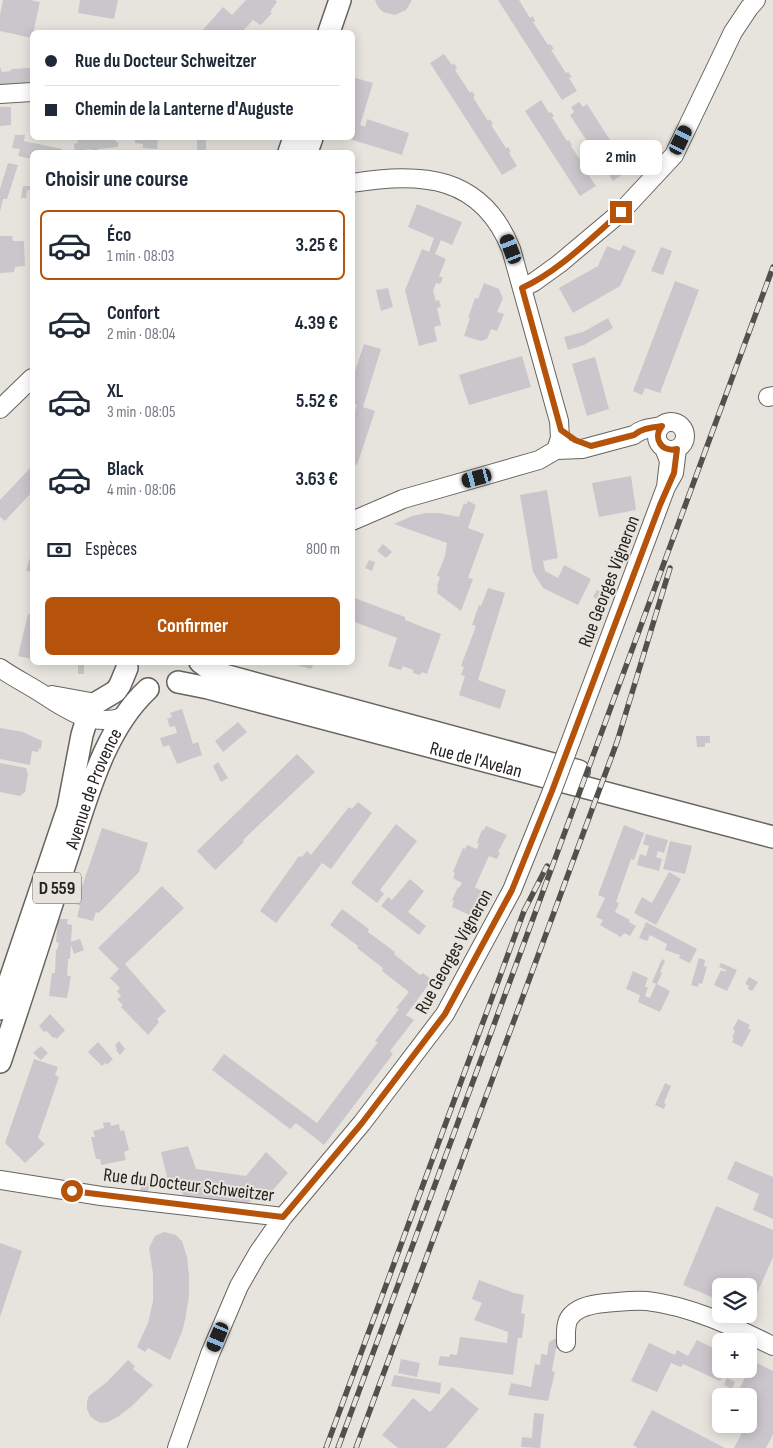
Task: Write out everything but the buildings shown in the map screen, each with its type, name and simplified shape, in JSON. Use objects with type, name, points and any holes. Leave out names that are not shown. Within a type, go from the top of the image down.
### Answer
[{"type":"main road","points":[[330,30],[340,0]]},
{"type":"main road","points":[[346,30],[355,0]]},
{"type":"main road","points":[[126,665],[135,681],[148,689],[164,689],[178,682],[188,670],[189,665]]},
{"type":"main road","points":[[88,719],[116,691],[120,685],[126,665]]},
{"type":"main road","name":"Rue de l'Avelan","points":[[204,665],[213,672],[773,822]]},
{"type":"main road","name":"Rue de l'Avelan","points":[[178,682],[208,688],[773,838]]},
{"type":"main road","name":"D 559","points":[[123,717],[148,689]]},
{"type":"main road","name":"Avenue de Provence","points":[[0,1062],[97,770],[123,717]]},
{"type":"main road","name":"Avenue de Provence","points":[[0,1009],[68,808],[88,719]]},
{"type":"street","points":[[522,288],[560,264],[621,212],[674,155],[733,32],[748,8],[756,0]]},
{"type":"street","points":[[0,94],[30,92]]},
{"type":"street","points":[[355,183],[395,179],[429,179],[452,185],[466,192],[488,210],[505,234],[522,288],[561,430],[556,450]]},
{"type":"street","points":[[0,408],[30,380]]},
{"type":"street","points":[[561,430],[575,440],[591,446]]},
{"type":"street","name":"Rue Georges Vigneron","points":[[177,1448],[210,1354],[239,1286],[258,1253],[283,1217],[362,1123],[445,1014],[512,890],[552,791],[666,487],[668,461],[665,441],[634,435],[591,446]]},
{"type":"street","points":[[355,520],[403,499],[539,460],[556,450],[582,450],[591,446]]},
{"type":"street","points":[[0,668],[63,708],[88,719],[113,720],[123,717]]},
{"type":"street","points":[[44,695],[58,696],[88,719]]},
{"type":"street","name":"Rue du Docteur Schweitzer","points":[[0,1180],[101,1196],[283,1217]]},
{"type":"street","points":[[566,1343],[567,1326],[570,1316],[580,1309],[598,1304],[647,1301],[711,1318],[773,1346]]},
{"type":"railway","points":[[338,1448],[773,267]]},
{"type":"railway","points":[[356,1448],[617,742],[670,568]]},
{"type":"railway","points":[[326,1448],[524,911],[547,866]]},
{"type":"route","points":[[72,1191],[283,1217],[362,1123],[445,1014],[512,890],[552,791],[666,487],[674,473],[677,449],[668,450],[658,442],[658,433],[662,426],[646,428],[634,435],[591,446],[575,440],[561,430],[522,288],[560,264],[621,212]]}]
